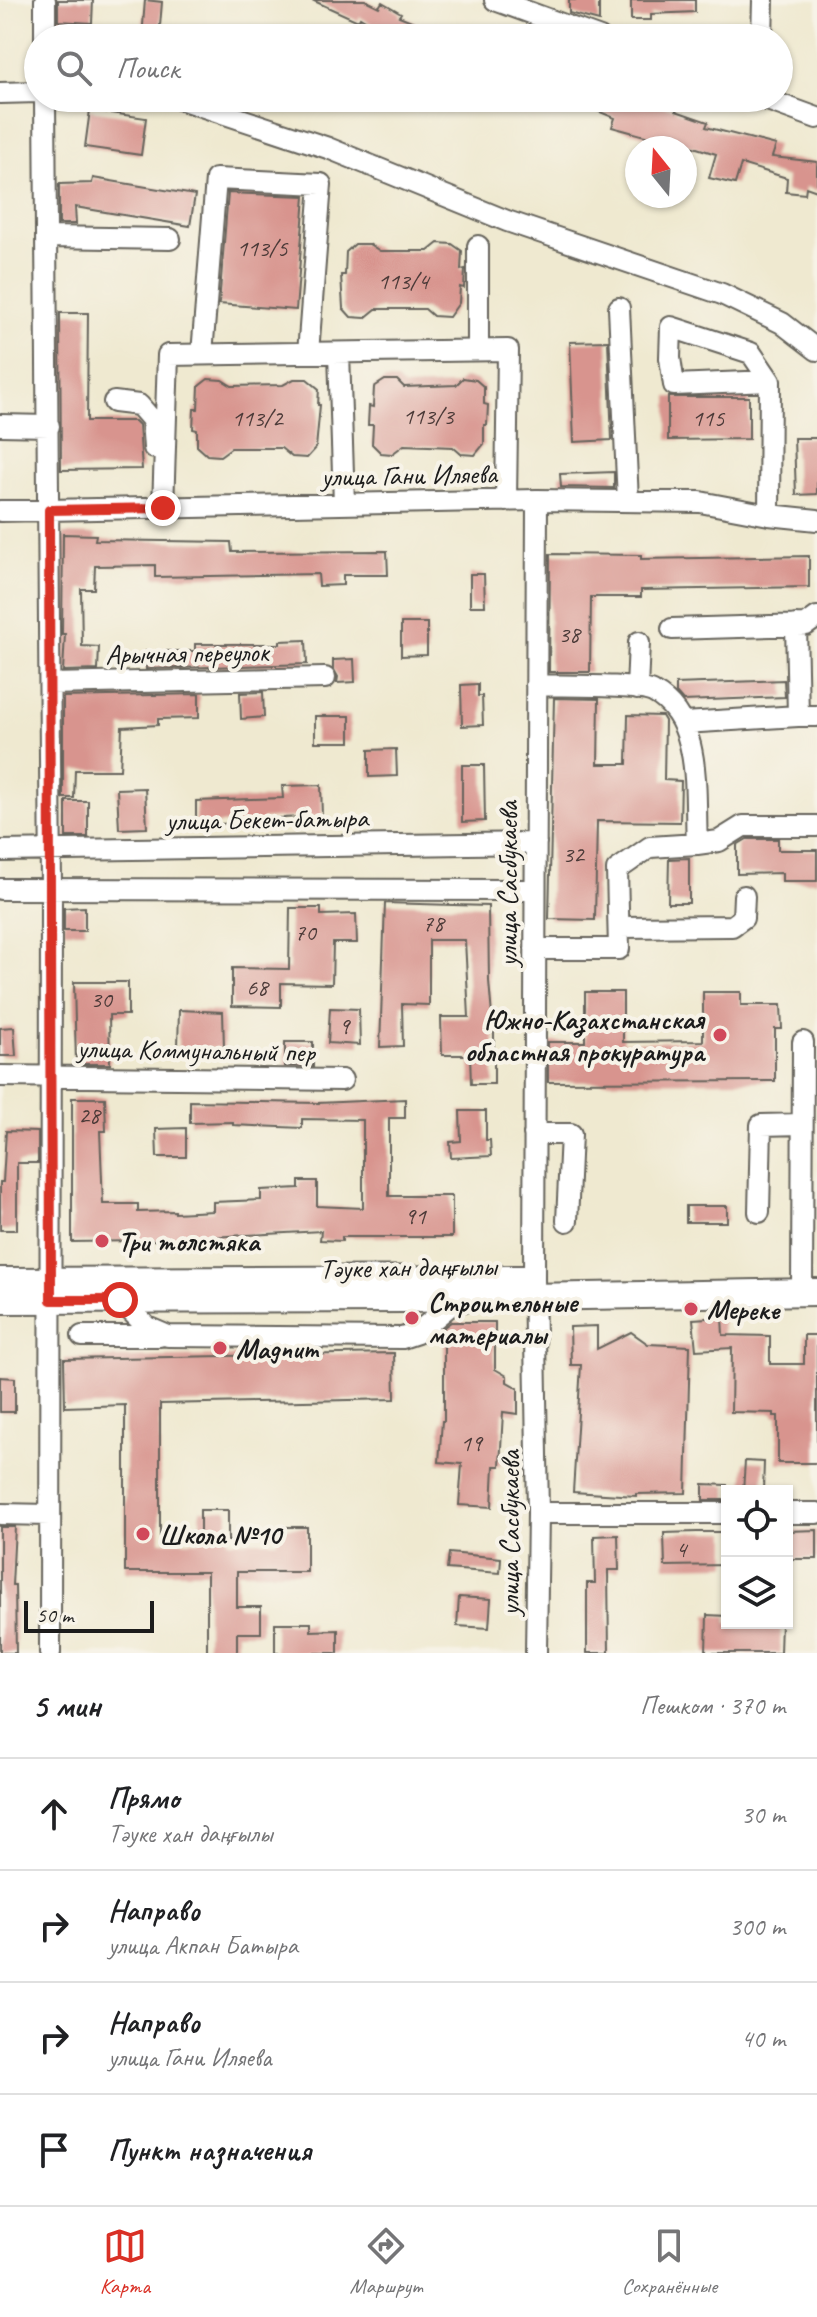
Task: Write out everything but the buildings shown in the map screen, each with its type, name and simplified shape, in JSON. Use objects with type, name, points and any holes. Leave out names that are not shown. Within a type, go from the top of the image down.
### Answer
[{"type":"main road","name":"Тәуке хан даңғылы","points":[[0,1281],[120,1300],[459,1298],[534,1288]]},
{"type":"main road","name":"Тәуке хан даңғылы","points":[[0,1300],[51,1291],[809,1285]]},
{"type":"street","points":[[45,0],[45,24]]},
{"type":"street","points":[[495,0],[531,6],[570,24]]},
{"type":"street","points":[[762,24],[763,0]]},
{"type":"street","points":[[0,93],[24,92]]},
{"type":"street","points":[[793,109],[817,118]]},
{"type":"street","points":[[45,112],[51,851],[50,1653]]},
{"type":"street","points":[[219,112],[328,148],[507,221],[722,294],[782,323],[817,350]]},
{"type":"street","points":[[202,354],[216,179],[321,184],[308,353]]},
{"type":"street","points":[[47,237],[170,239]]},
{"type":"street","points":[[478,246],[478,350]]},
{"type":"street","points":[[619,308],[628,501]]},
{"type":"street","points":[[769,515],[770,381],[751,353],[671,327],[670,358],[674,385],[770,381]]},
{"type":"street","points":[[157,508],[168,355],[202,354],[508,350],[506,501]]},
{"type":"street","points":[[339,353],[344,504]]},
{"type":"street","points":[[114,402],[139,405],[152,420],[157,508]]},
{"type":"street","points":[[0,425],[49,426]]},
{"type":"street","name":"улица Гани Иляева","points":[[0,511],[537,500],[628,501],[700,502],[817,520]]},
{"type":"street","name":"улица Сасбукаева","points":[[536,1653],[538,1513],[534,1134],[537,500]]},
{"type":"street","points":[[672,629],[806,625],[817,617]]},
{"type":"street","points":[[684,723],[808,716],[796,625]]},
{"type":"street","points":[[637,689],[639,642]]},
{"type":"street","name":"Арычная переулок","points":[[50,684],[325,678]]},
{"type":"street","points":[[536,685],[651,691],[678,711],[691,740],[697,844]]},
{"type":"street","points":[[535,949],[619,949],[617,870],[650,847],[719,841],[743,826],[817,826]]},
{"type":"street","name":"улица Бекет-батыра","points":[[0,851],[536,843]]},
{"type":"street","points":[[0,889],[535,890]]},
{"type":"street","points":[[619,927],[732,926],[743,918],[744,896]]},
{"type":"street","points":[[803,1042],[802,1124],[809,1285]]},
{"type":"street","name":"улица Коммунальный пер","points":[[0,1076],[342,1080]]},
{"type":"street","points":[[759,1212],[761,1125],[802,1124]]},
{"type":"street","points":[[534,1134],[571,1134],[567,1221]]},
{"type":"street","points":[[82,1336],[402,1338],[417,1333],[459,1298]]},
{"type":"street","points":[[120,1300],[147,1327],[168,1336]]},
{"type":"street","points":[[538,1513],[721,1513]]},
{"type":"street","points":[[793,1513],[817,1513]]},
{"type":"street","points":[[0,1514],[50,1515]]},
{"type":"place","name":"Южно-Казахстанская областная прокуратура","points":[[720,1035]]},
{"type":"place","name":"Три толстяка","points":[[102,1241]]},
{"type":"place","name":"Мереке","points":[[691,1309]]},
{"type":"place","name":"Строительные материалы","points":[[412,1318]]},
{"type":"place","name":"Magnum","points":[[220,1348]]},
{"type":"place","name":"Школа №10","points":[[143,1534]]},
{"type":"route","points":[[120,1300],[51,1300],[49,510],[163,508]]}]
